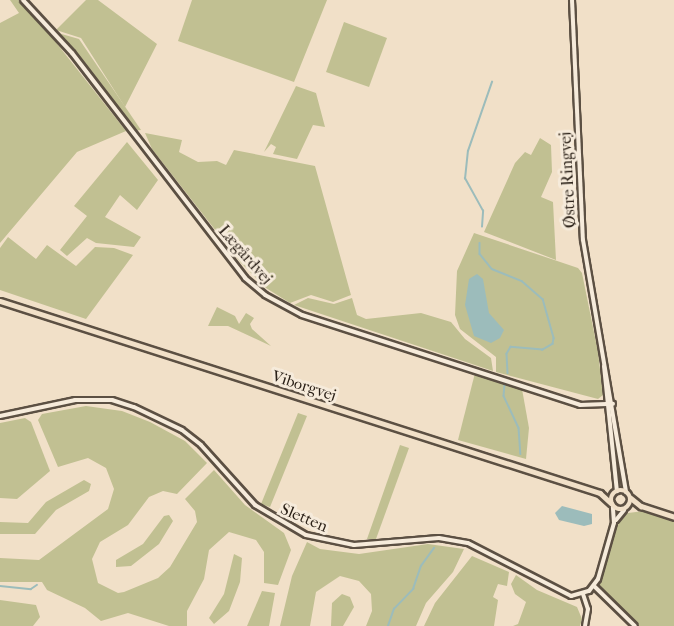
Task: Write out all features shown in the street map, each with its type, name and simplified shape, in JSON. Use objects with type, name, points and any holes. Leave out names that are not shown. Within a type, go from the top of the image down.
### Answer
[{"type":"main road","name":"Viborgvej","points":[[0,301],[600,493],[626,492]]},
{"type":"main road","points":[[616,492],[612,505],[626,509],[641,506]]},
{"type":"main road","points":[[626,492],[641,506],[674,517]]},
{"type":"main road","name":"Viborgvej","points":[[600,493],[612,505]]},
{"type":"main road","points":[[626,509],[631,498]]},
{"type":"street","name":"Lægårdvej","points":[[23,0],[72,53],[240,271],[271,299],[302,315],[576,403],[610,404]]},
{"type":"street","name":"Østre Ringvej","points":[[572,0],[583,240],[621,476],[626,492]]},
{"type":"street","name":"Sletten","points":[[0,416],[75,400],[112,400],[134,407],[182,430],[209,453],[255,505],[306,535],[354,545],[417,538],[452,540],[495,555],[562,594],[584,594]]},
{"type":"street","name":"Østre Ringvej","points":[[610,404],[616,492]]},
{"type":"street","points":[[612,505],[614,523]]},
{"type":"street","points":[[585,626],[588,609],[584,594],[594,586],[614,523],[626,509]]},
{"type":"street","points":[[594,586],[635,626]]},
{"type":"shaded area","points":[[10,0],[18,0],[39,21],[126,131],[77,152],[0,243],[0,23],[19,13]]},
{"type":"shaded area","points":[[86,0],[98,0],[157,44],[125,107],[81,38],[56,30]]},
{"type":"shaded area","points":[[192,0],[327,0],[294,82],[178,41]]},
{"type":"shaded area","points":[[344,22],[387,38],[369,87],[326,72]]},
{"type":"shaded area","points":[[58,33],[79,39],[141,130],[133,131]]},
{"type":"shaded area","points":[[296,86],[316,93],[325,127],[313,125],[297,159],[273,154],[276,147],[271,144],[264,152]]},
{"type":"shaded area","points":[[145,133],[182,140],[179,152],[198,162],[217,161],[226,165],[234,150],[315,166],[351,295],[333,302],[311,295],[290,303],[266,288],[241,263],[152,149]]},
{"type":"shaded area","points":[[540,138],[551,145],[552,172],[541,197],[553,202],[556,260],[484,232],[515,163],[525,152],[531,155]]},
{"type":"shaded area","points":[[127,142],[158,180],[137,210],[120,195],[105,217],[141,237],[134,247],[96,243],[87,238],[67,256],[60,250],[87,216],[74,206]]},
{"type":"shaded area","points":[[474,233],[578,268],[582,273],[598,352],[603,395],[598,399],[496,372],[496,357],[460,329],[455,315],[457,271]]},
{"type":"shaded area","points":[[8,237],[36,259],[47,245],[76,266],[95,247],[114,248],[133,255],[86,319],[0,290],[0,248]]},
{"type":"shaded area","points":[[308,298],[334,304],[352,298],[357,315],[366,319],[421,313],[451,322],[465,339],[491,358],[493,371],[294,305]]},
{"type":"shaded area","points":[[217,307],[235,316],[239,324],[246,313],[254,318],[250,324],[252,329],[271,346],[228,326],[208,326]]},
{"type":"shaded area","points":[[475,373],[522,389],[529,428],[526,459],[458,440]]},
{"type":"shaded area","points":[[86,406],[122,411],[150,422],[185,441],[207,463],[177,494],[163,491],[149,497],[128,525],[100,542],[92,559],[98,583],[118,593],[124,592],[158,578],[170,567],[197,522],[195,511],[185,499],[214,470],[245,505],[284,533],[291,550],[278,585],[264,583],[264,552],[256,540],[229,532],[209,550],[204,579],[187,611],[187,626],[169,626],[128,613],[101,621],[85,608],[47,590],[42,582],[0,582],[0,558],[39,560],[108,509],[114,489],[106,468],[88,458],[58,467],[38,420],[42,414]]},
{"type":"shaded area","points":[[298,413],[307,416],[270,507],[261,504]]},
{"type":"shaded area","points":[[25,418],[31,422],[50,471],[17,499],[0,498],[0,423]]},
{"type":"shaded area","points":[[400,445],[409,448],[376,539],[367,539]]},
{"type":"shaded area","points":[[84,480],[91,484],[89,491],[56,510],[35,534],[0,534],[0,522],[28,523],[46,502]]},
{"type":"shaded area","points":[[644,511],[674,521],[674,626],[638,626],[615,608],[599,586],[617,523],[628,513]]},
{"type":"shaded area","points":[[169,515],[173,521],[159,544],[131,566],[116,567],[116,560],[143,544],[164,516]]},
{"type":"shaded area","points":[[307,542],[320,549],[359,554],[428,544],[464,549],[453,572],[426,603],[416,626],[366,626],[372,611],[371,594],[359,581],[340,576],[316,592],[310,626],[280,626],[292,576]]},
{"type":"shaded area","points":[[234,554],[242,558],[240,582],[229,611],[214,624],[209,618],[224,594]]},
{"type":"shaded area","points":[[472,556],[509,572],[507,586],[498,584],[493,597],[498,600],[494,626],[424,626],[435,603]]},
{"type":"shaded area","points":[[516,575],[537,590],[577,607],[582,619],[580,626],[513,626],[518,624],[526,602],[515,594],[511,584]]},
{"type":"shaded area","points":[[262,591],[275,593],[269,626],[247,626]]},
{"type":"shaded area","points":[[342,594],[350,597],[354,607],[343,626],[331,626],[332,603]]},
{"type":"shaded area","points":[[0,600],[36,605],[40,617],[33,626],[0,626]]},
{"type":"water","points":[[477,274],[483,279],[489,313],[504,330],[500,338],[491,343],[474,336],[465,305],[469,279]]},
{"type":"water","points":[[562,506],[592,514],[592,524],[584,526],[559,520],[555,513]]},
{"type":"waterway","points":[[482,227],[483,211],[465,179],[468,151],[492,82]]},
{"type":"waterway","points":[[480,243],[480,254],[492,269],[522,281],[543,299],[554,338],[553,344],[543,350],[511,347],[507,354],[508,373]]},
{"type":"waterway","points":[[505,385],[504,396],[519,428],[521,454]]},
{"type":"waterway","points":[[388,626],[394,609],[413,589],[421,566],[434,548]]},
{"type":"waterway","points":[[0,586],[31,589],[37,585]]}]
